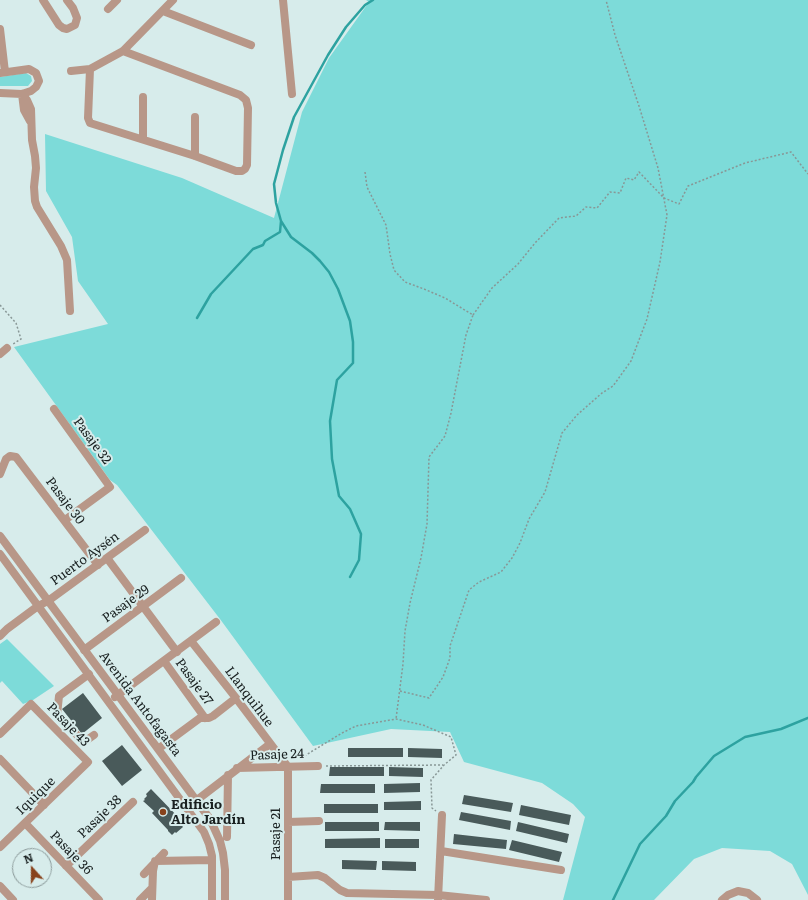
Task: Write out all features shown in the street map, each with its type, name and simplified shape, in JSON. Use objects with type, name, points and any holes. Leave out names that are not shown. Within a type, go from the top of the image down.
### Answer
[{"type":"street","points":[[44,0],[59,25],[67,29],[75,25],[77,18],[73,8],[67,0]]},
{"type":"street","points":[[108,9],[117,0]]},
{"type":"street","points":[[71,71],[90,69],[123,51],[173,0]]},
{"type":"street","points":[[283,0],[292,94]]},
{"type":"street","points":[[163,10],[251,45]]},
{"type":"street","points":[[0,29],[3,72],[29,69],[36,73],[38,78],[36,87],[31,91],[22,94],[0,93]]},
{"type":"street","points":[[90,69],[89,122],[92,124],[143,139],[236,171],[242,171],[245,169],[247,165],[248,108],[246,100],[240,95],[123,51]]},
{"type":"street","points":[[22,94],[31,109],[30,121],[36,168],[34,187],[35,200],[37,207],[61,246],[67,260],[70,312]]},
{"type":"street","points":[[143,97],[143,139]]},
{"type":"street","points":[[195,117],[195,156]]},
{"type":"street","name":"Pasaje 32","points":[[54,409],[110,486],[65,520]]},
{"type":"street","name":"Pasaje 30","points":[[0,474],[6,459],[10,456],[16,457],[98,565]]},
{"type":"street","name":"Puerto Aysén","points":[[0,636],[38,606],[48,601],[145,530]]},
{"type":"street","name":"Avenida Antofagasta","points":[[0,536],[210,819],[220,841],[225,866],[225,900]]},
{"type":"street","name":"Avenida Antofagasta","points":[[1,558],[89,674],[200,826],[209,844],[212,860],[212,900]]},
{"type":"street","points":[[107,558],[177,652]]},
{"type":"street","name":"Pasaje 29","points":[[84,650],[181,578]]},
{"type":"street","points":[[109,701],[191,642],[216,622]]},
{"type":"street","name":"Llanquihue","points":[[191,642],[236,698],[288,767]]},
{"type":"street","name":"Pasaje 27","points":[[164,661],[205,718]]},
{"type":"street","points":[[89,674],[59,696],[57,714],[84,742],[94,735]]},
{"type":"street","points":[[158,749],[200,718],[213,716],[236,698]]},
{"type":"street","name":"Pasaje 43","points":[[2,729],[31,704],[88,762]]},
{"type":"street","points":[[196,800],[270,744]]},
{"type":"street","points":[[0,761],[44,805]]},
{"type":"street","name":"Iquique","points":[[0,847],[88,762]]},
{"type":"street","name":"Pasaje 24","points":[[237,768],[318,766]]},
{"type":"street","name":"Pasaje 21","points":[[288,767],[288,900]]},
{"type":"street","points":[[227,837],[228,775]]},
{"type":"street","name":"Pasaje 38","points":[[66,866],[133,802]]},
{"type":"street","points":[[438,898],[442,815]]},
{"type":"street","points":[[288,822],[319,821]]},
{"type":"street","name":"Pasaje 36","points":[[25,823],[99,900]]},
{"type":"street","points":[[440,851],[561,870]]},
{"type":"street","points":[[144,874],[164,853]]},
{"type":"street","points":[[155,861],[212,860]]},
{"type":"street","points":[[152,900],[153,870],[155,861]]},
{"type":"street","points":[[288,877],[318,875],[347,893],[486,900]]},
{"type":"street","points":[[0,886],[13,900]]},
{"type":"street","points":[[140,900],[152,888]]},
{"type":"street","points":[[722,900],[728,895],[738,891],[748,893],[757,900]]},
{"type":"path","points":[[400,691],[429,698],[443,676],[450,658],[450,646],[469,590],[478,582],[501,572],[512,558],[520,543],[529,519],[545,492],[562,433],[582,411],[602,393],[613,386],[631,361],[647,319],[660,262],[667,215],[658,168],[640,106],[615,35],[606,0]]},
{"type":"path","points":[[396,719],[408,617],[427,524],[429,457],[445,436],[451,414],[466,335],[473,315],[492,288],[518,264],[535,243],[559,218],[576,216],[586,207],[597,208],[610,192],[620,192],[626,178],[634,180],[639,172],[664,198],[679,204],[688,186],[745,163],[791,152],[808,174]]},
{"type":"path","points":[[365,172],[367,187],[386,225],[394,270],[405,282],[446,298],[473,315]]},
{"type":"path","points":[[0,305],[16,323],[21,339],[3,351]]},
{"type":"path","points":[[300,759],[356,726],[377,721],[396,719],[423,725],[452,737],[456,754],[431,780],[432,808],[442,815]]},
{"type":"path","points":[[318,766],[444,765]]},
{"type":"shaded area","points":[[366,0],[808,0],[808,895],[792,864],[770,851],[722,848],[694,859],[654,900],[563,900],[585,817],[573,804],[542,783],[464,762],[450,732],[391,729],[313,746],[220,619],[117,485],[110,480],[14,347],[108,324],[78,281],[72,237],[46,191],[45,134],[182,178],[274,218],[302,112],[329,58],[369,2]]},
{"type":"shaded area","points":[[26,73],[31,76],[32,81],[28,86],[0,86],[0,77]]},
{"type":"shaded area","points":[[7,639],[54,686],[33,700],[23,704],[2,681],[0,683],[0,644]]},
{"type":"building","points":[[83,693],[102,718],[82,734],[62,709]]},
{"type":"building","points":[[122,745],[142,770],[122,786],[102,761]]},
{"type":"building","points":[[348,748],[403,748],[403,757],[348,757]]},
{"type":"building","points":[[408,748],[442,749],[442,758],[408,757]]},
{"type":"building","points":[[330,767],[384,767],[384,776],[329,776]]},
{"type":"building","points":[[389,767],[423,768],[423,777],[389,776]]},
{"type":"building","points":[[420,783],[420,792],[384,793],[384,784]]},
{"type":"building","points":[[321,784],[375,784],[375,793],[320,793]]},
{"type":"building","name":"Edificio Alto Jardín","points":[[151,789],[180,819],[178,821],[183,827],[176,833],[175,832],[172,835],[152,813],[154,811],[143,801],[147,796],[146,794]]},
{"type":"building","points":[[464,795],[513,803],[511,812],[462,804]]},
{"type":"building","points":[[421,801],[421,810],[384,810],[384,802]]},
{"type":"building","points":[[324,804],[378,804],[378,813],[324,813]]},
{"type":"building","points":[[521,805],[571,815],[569,825],[519,815]]},
{"type":"building","points":[[461,812],[511,821],[510,830],[459,820]]},
{"type":"building","points":[[325,822],[379,822],[379,831],[325,831]]},
{"type":"building","points":[[385,822],[420,822],[420,831],[384,830]]},
{"type":"building","points":[[518,822],[569,834],[567,843],[516,831]]},
{"type":"building","points":[[454,834],[507,840],[506,849],[453,844]]},
{"type":"building","points":[[380,838],[380,848],[325,848],[325,839]]},
{"type":"building","points":[[385,839],[419,839],[419,848],[385,848]]},
{"type":"building","points":[[512,840],[562,852],[559,862],[509,850]]},
{"type":"building","points":[[342,860],[377,861],[376,870],[342,869]]},
{"type":"building","points":[[382,861],[416,862],[416,871],[382,870]]},
{"type":"waterway","points":[[350,577],[359,560],[361,534],[350,509],[339,496],[332,459],[330,421],[337,380],[353,363],[353,342],[350,321],[338,289],[329,272],[312,253],[291,237],[281,221],[276,203],[274,184],[294,117],[328,55],[346,27],[365,5],[373,0]]},
{"type":"waterway","points":[[197,318],[211,294],[253,249],[263,245],[265,241],[280,232],[281,221]]},
{"type":"waterway","points":[[613,900],[640,844],[666,816],[675,801],[714,756],[745,737],[781,729],[808,718]]},
{"type":"place","name":"Edificio Alto Jardín","points":[[163,812]]}]
